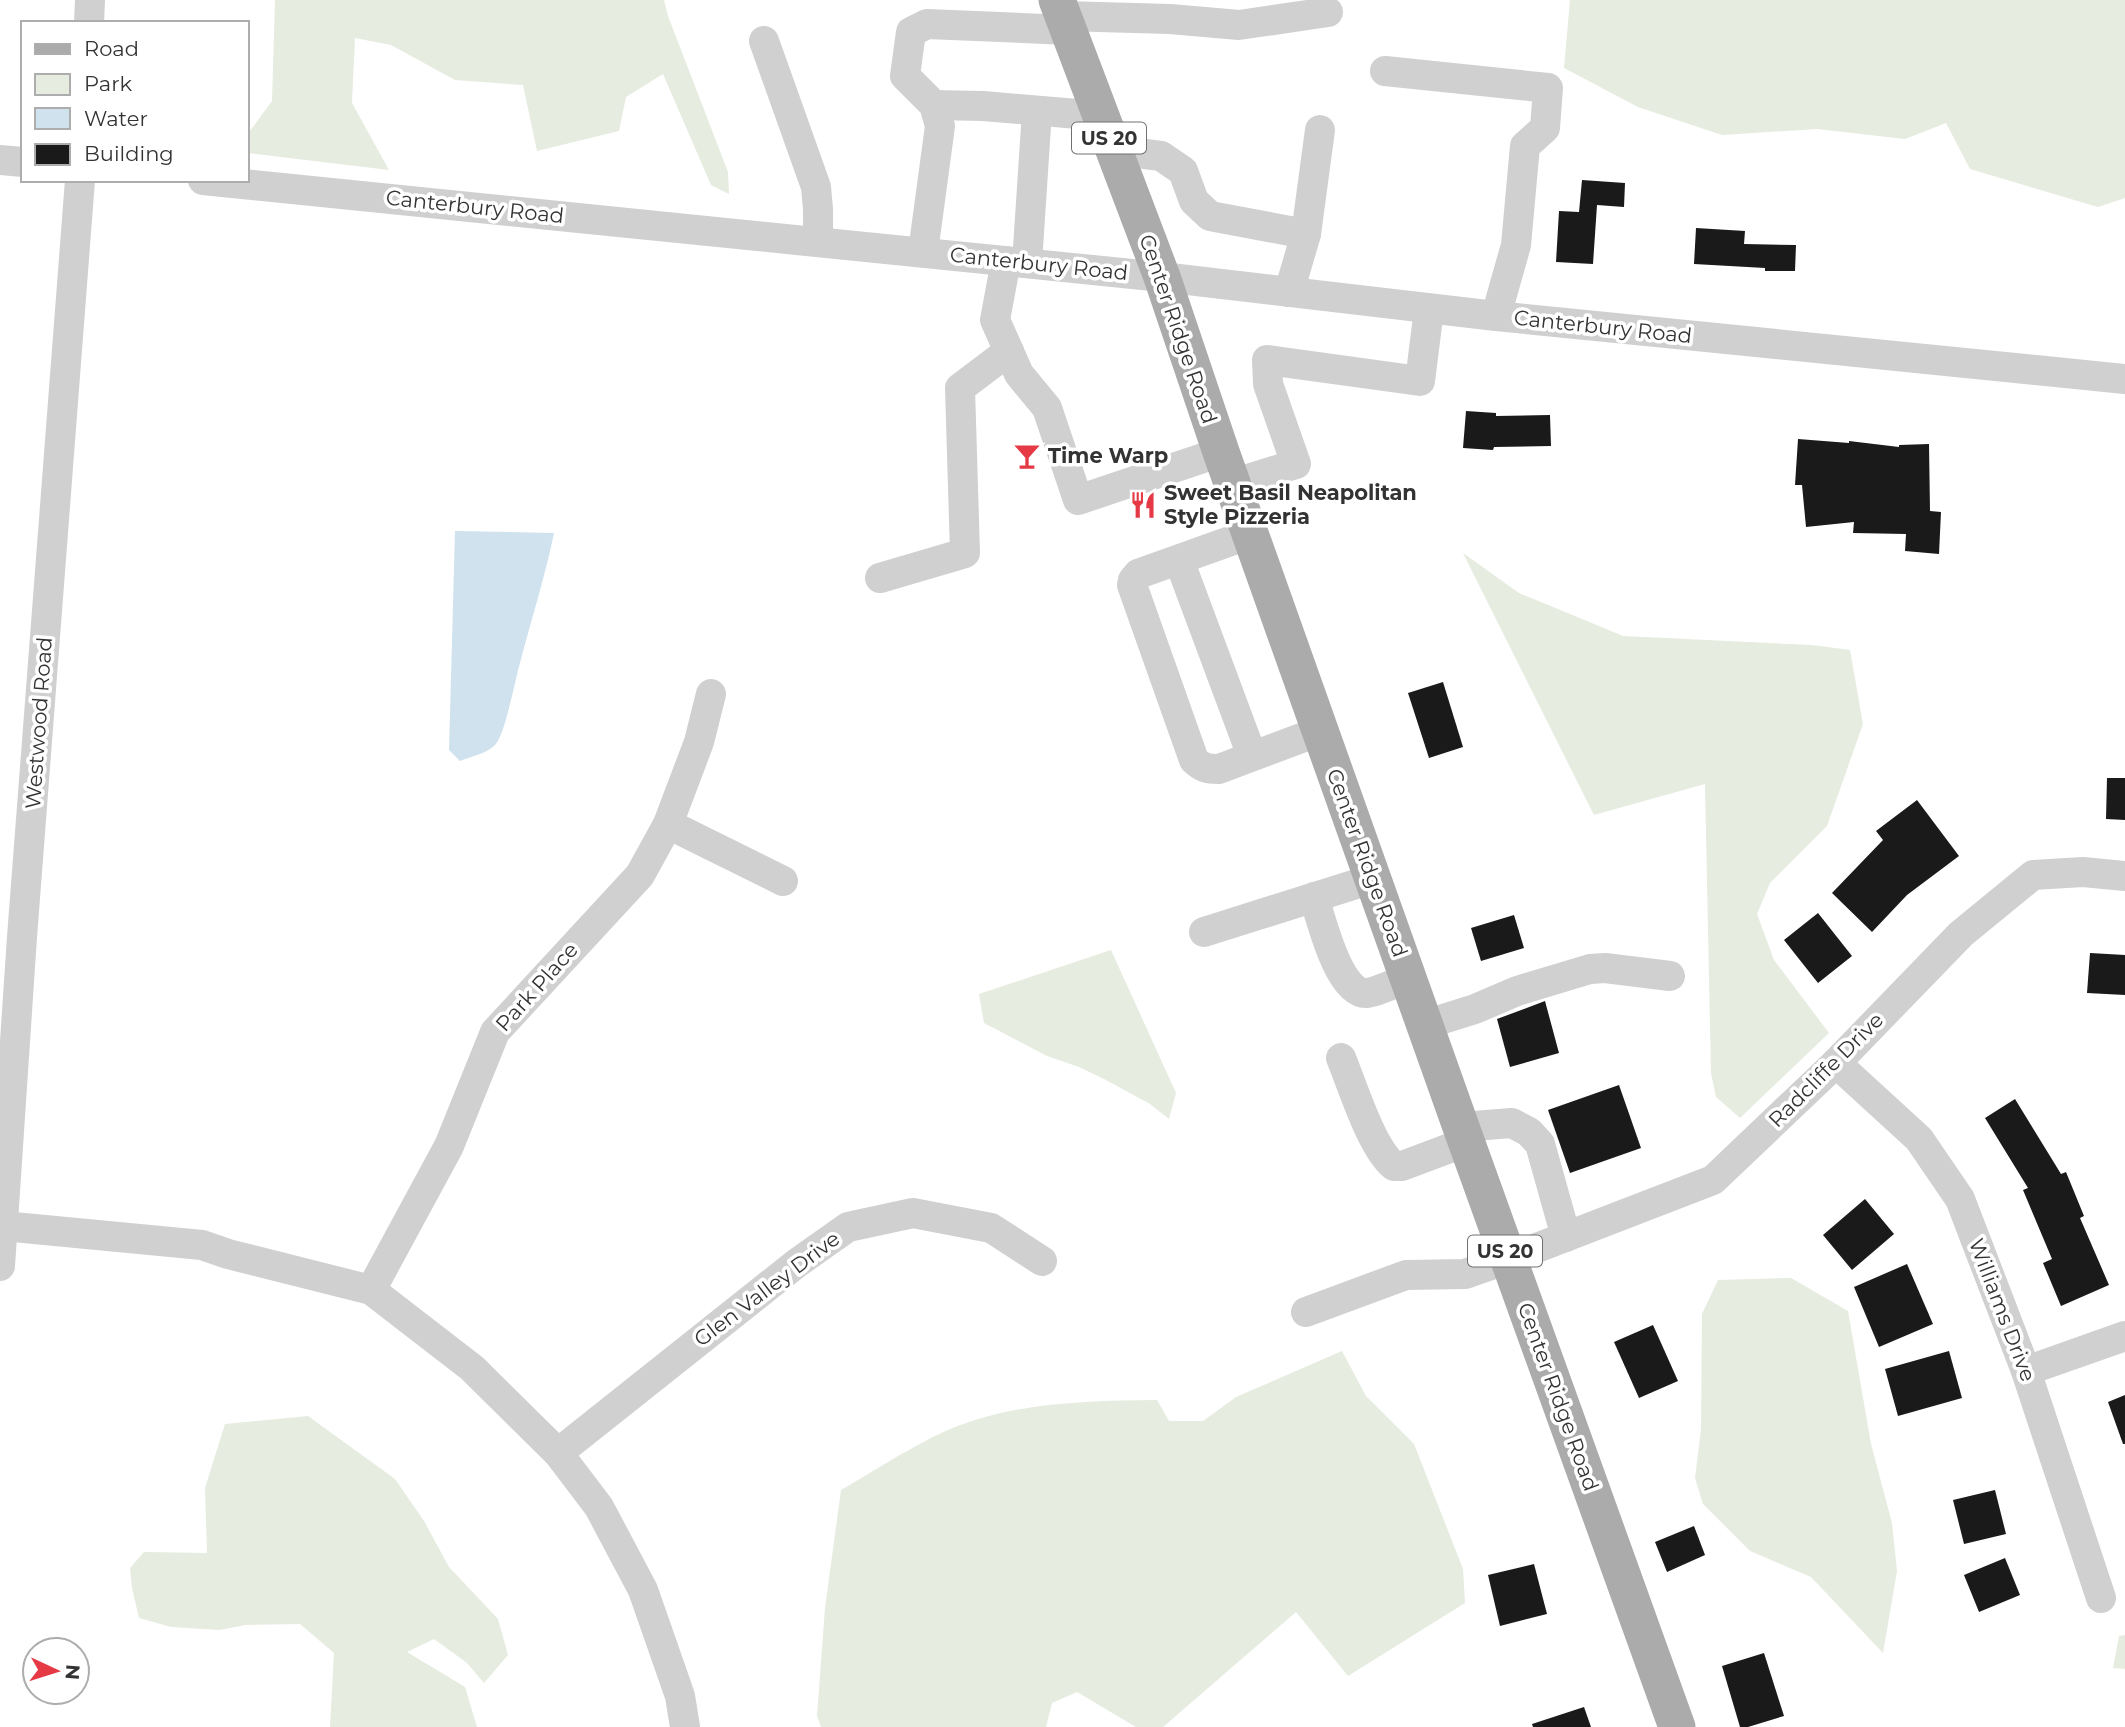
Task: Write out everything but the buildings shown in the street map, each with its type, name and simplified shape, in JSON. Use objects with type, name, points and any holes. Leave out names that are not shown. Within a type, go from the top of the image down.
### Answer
[{"type":"main road","name":"Center Ridge Road","points":[[1063,15],[1161,277],[1463,1134],[1677,1727]]},
{"type":"street","points":[[89,21],[90,0]]},
{"type":"street","points":[[923,252],[940,125],[934,105],[905,76],[911,32],[927,24],[1063,15],[1240,25],[1328,12]]},
{"type":"street","points":[[764,41],[816,187],[818,242]]},
{"type":"street","points":[[1385,71],[1548,88],[1545,128],[1525,146],[1516,245],[1496,316]]},
{"type":"street","points":[[934,105],[983,106],[1101,116]]},
{"type":"street","points":[[1037,111],[1016,262],[995,320],[1019,374],[1047,408],[1078,500],[1227,468],[1296,464],[1268,383],[1267,360],[1420,381],[1429,309]]},
{"type":"street","points":[[1289,292],[1306,234],[1320,130]]},
{"type":"street","points":[[1114,150],[1161,156],[1172,163],[1183,171],[1194,201],[1210,216],[1306,234]]},
{"type":"street","points":[[0,160],[21,162]]},
{"type":"street","name":"Westwood Road","points":[[0,1266],[23,923],[80,182]]},
{"type":"street","name":"Canterbury Road","points":[[223,182],[923,252],[1429,309],[2125,379]]},
{"type":"street","points":[[880,578],[965,553],[960,388],[1009,351]]},
{"type":"street","points":[[1250,534],[1138,574],[1133,580],[1132,585],[1194,760],[1208,769],[1219,769],[1320,730]]},
{"type":"street","points":[[1179,560],[1252,756]]},
{"type":"street","name":"Park Place","points":[[371,1290],[449,1146],[495,1032],[640,875],[668,824],[699,742],[711,694]]},
{"type":"street","points":[[668,824],[783,881]]},
{"type":"street","name":"Radcliffe Drive","points":[[1306,1312],[1406,1275],[1465,1274],[1713,1180],[1836,1063],[1961,934],[2033,875],[2083,872],[2125,876]]},
{"type":"street","points":[[1204,932],[1372,878]]},
{"type":"street","points":[[1314,897],[1338,966],[1354,989],[1366,993],[1408,978]]},
{"type":"street","points":[[1424,1024],[1590,969],[1605,968],[1670,976]]},
{"type":"street","points":[[1341,1058],[1374,1138],[1394,1166],[1402,1166],[1463,1134],[1512,1123],[1529,1132],[1540,1144],[1566,1237]]},
{"type":"street","name":"Williams Drive","points":[[1836,1063],[1919,1139],[1961,1199],[2026,1371],[2101,1598]]},
{"type":"street","name":"Glen Valley Drive","points":[[558,1454],[797,1264],[848,1227],[914,1213],[991,1228],[1042,1261]]},
{"type":"street","points":[[3,1226],[202,1245],[371,1290],[472,1368],[558,1454],[599,1507],[643,1590],[680,1696],[685,1727]]},
{"type":"street","points":[[2026,1371],[2125,1336]]},
{"type":"green space","points":[[275,0],[664,0],[728,172],[729,194],[711,185],[663,74],[626,97],[619,131],[537,151],[523,85],[455,80],[391,45],[355,38],[352,103],[389,170],[248,153],[248,134],[272,101]]},
{"type":"green space","points":[[1570,0],[2125,0],[2125,198],[2098,207],[1970,169],[1946,123],[1905,139],[1817,129],[1722,135],[1638,107],[1564,68]]},
{"type":"green space","points":[[1463,553],[1519,593],[1623,636],[1812,645],[1850,650],[1863,724],[1827,826],[1770,883],[1757,914],[1774,960],[1829,1033],[1740,1118],[1716,1097],[1711,1073],[1705,784],[1594,815]]},
{"type":"green space","points":[[1111,950],[1176,1093],[1169,1119],[1150,1104],[1106,1080],[1047,1056],[984,1023],[979,994]]},
{"type":"green space","points":[[1791,1278],[1848,1311],[1871,1444],[1892,1523],[1897,1571],[1883,1653],[1811,1577],[1750,1551],[1703,1504],[1695,1478],[1701,1429],[1702,1314],[1718,1280]]},
{"type":"green space","points":[[1342,1351],[1366,1396],[1414,1444],[1463,1569],[1465,1603],[1348,1676],[1296,1612],[1163,1727],[1136,1727],[1077,1692],[1052,1703],[1046,1727],[821,1727],[817,1716],[825,1608],[841,1490],[935,1436],[988,1416],[1072,1403],[1157,1400],[1169,1421],[1203,1421],[1236,1397]]},
{"type":"green space","points":[[308,1416],[395,1479],[424,1521],[449,1567],[498,1619],[508,1655],[484,1683],[467,1663],[434,1639],[407,1652],[465,1687],[477,1727],[330,1727],[334,1653],[300,1624],[245,1625],[220,1630],[171,1627],[139,1618],[130,1568],[144,1552],[207,1553],[205,1488],[225,1424]]},
{"type":"green space","points":[[2125,1635],[2125,1669],[2113,1668],[2119,1636]]},
{"type":"water","points":[[455,531],[554,533],[499,739],[487,751],[460,761],[449,750]]},
{"type":"place","name":"Time Warp","points":[[1027,456]]},
{"type":"place","name":"Sweet Basil Neapolitan Style Pizzeria","points":[[1143,505]]}]
